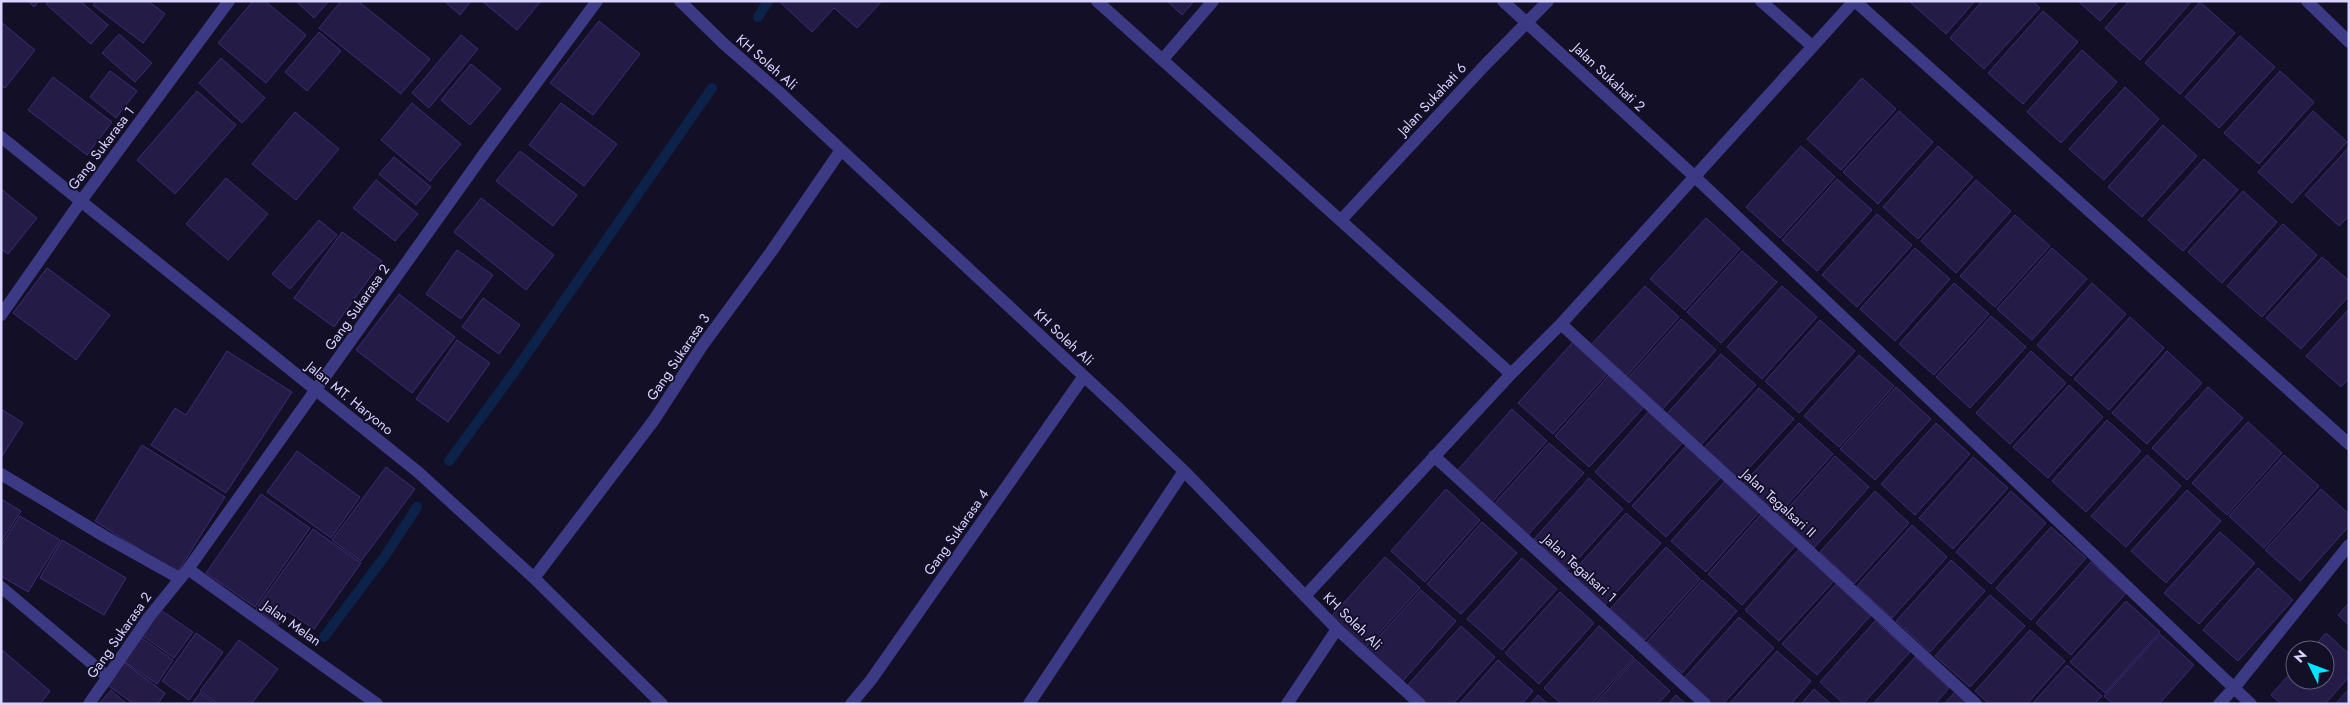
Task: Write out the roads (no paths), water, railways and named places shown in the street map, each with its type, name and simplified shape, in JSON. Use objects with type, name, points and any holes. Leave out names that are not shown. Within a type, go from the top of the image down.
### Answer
[{"type":"street","name":"Gang Sukarasa 1","points":[[1,315],[81,201],[229,1]]},
{"type":"street","name":"Gang Sukarasa 2","points":[[89,704],[149,617],[184,574],[486,151],[597,1]]},
{"type":"street","name":"KH Soleh Ali","points":[[680,1],[724,44],[1084,376],[1184,471],[1337,629],[1420,704]]},
{"type":"street","points":[[1097,1],[1511,374]]},
{"type":"street","points":[[1163,59],[1213,1]]},
{"type":"street","name":"Jalan Sukahati 2","points":[[1503,1],[1694,176],[2251,704]]},
{"type":"street","name":"Jalan Sukahati 6","points":[[1341,220],[1486,64],[1548,1]]},
{"type":"street","points":[[1761,1],[1812,46]]},
{"type":"street","points":[[1306,595],[1511,374],[1561,324],[1854,1],[2349,444]]},
{"type":"street","points":[[2307,1],[2349,42]]},
{"type":"street","name":"Jalan MT. Haryono","points":[[1,137],[418,472],[534,578],[662,704]]},
{"type":"street","name":"Gang Sukarasa 3","points":[[534,578],[654,420],[702,346],[771,252],[840,150]]},
{"type":"street","name":"Jalan Tegalsari II","points":[[1561,324],[1976,704]]},
{"type":"street","name":"Gang Sukarasa 4","points":[[851,704],[871,680],[1084,376]]},
{"type":"street","name":"Jalan Tegalsari 1","points":[[1434,456],[1591,597],[1705,704]]},
{"type":"street","points":[[1029,704],[1184,471]]},
{"type":"street","name":"Jalan Melan","points":[[1,474],[104,536],[184,574],[299,646],[377,704]]},
{"type":"street","points":[[2219,704],[2349,545]]},
{"type":"street","points":[[1,587],[108,677]]},
{"type":"street","points":[[1288,704],[1337,629]]},
{"type":"waterway","points":[[758,17],[768,1]]},
{"type":"waterway","points":[[449,461],[515,371],[712,88]]},
{"type":"waterway","points":[[324,637],[385,556],[417,507]]}]
